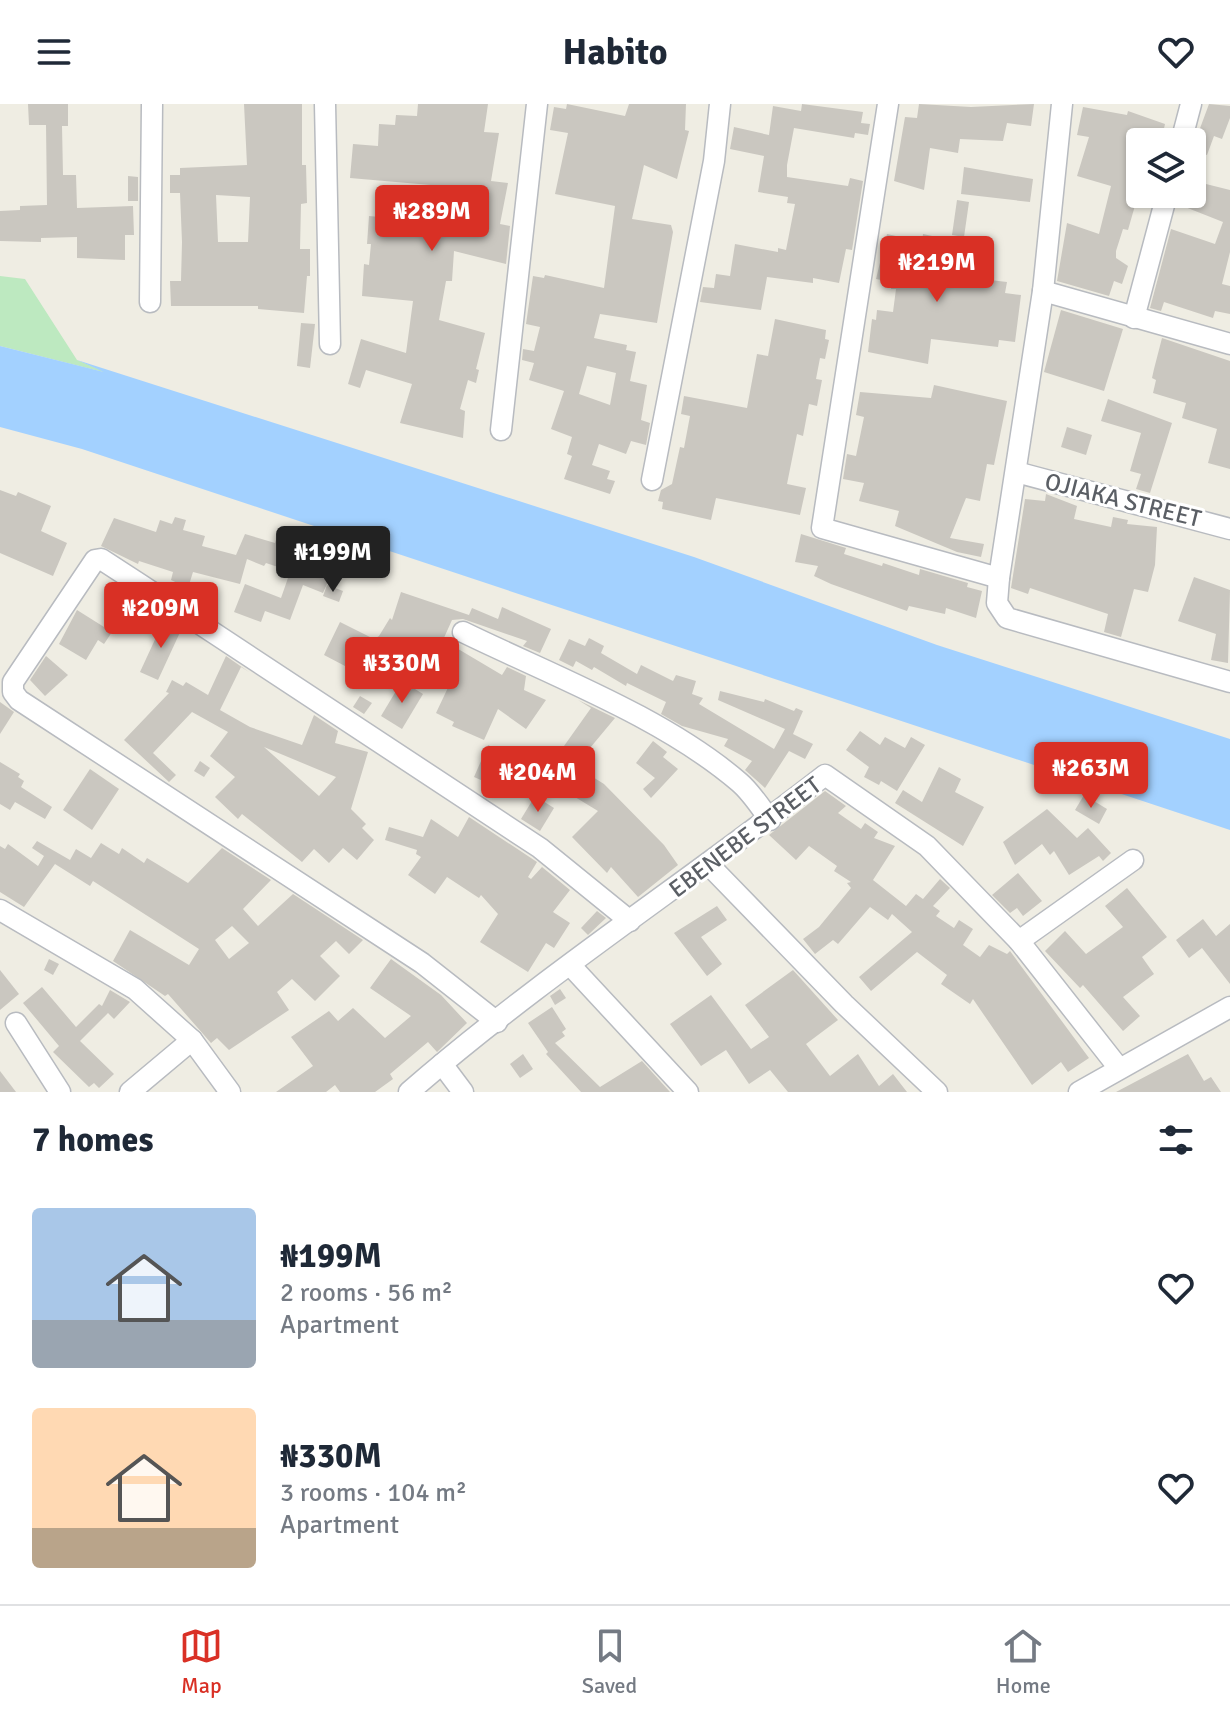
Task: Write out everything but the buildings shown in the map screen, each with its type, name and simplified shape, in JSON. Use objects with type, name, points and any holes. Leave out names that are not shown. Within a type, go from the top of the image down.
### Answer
[{"type":"street","points":[[150,302],[152,104]]},
{"type":"street","points":[[325,104],[330,344]]},
{"type":"street","points":[[501,430],[537,104]]},
{"type":"street","points":[[652,480],[714,161],[720,104]]},
{"type":"street","points":[[888,104],[822,528],[999,578]]},
{"type":"street","points":[[1062,104],[1043,291],[997,603],[1007,618],[1230,682]]},
{"type":"street","points":[[1185,128],[1191,104]]},
{"type":"street","points":[[1134,318],[1163,208]]},
{"type":"street","points":[[1043,291],[1230,344]]},
{"type":"street","name":"OJIAKA STREET","points":[[1016,472],[1230,529]]},
{"type":"street","points":[[497,1022],[422,963],[19,700],[13,692],[13,682],[95,560],[101,559],[540,848],[630,921]]},
{"type":"street","points":[[463,632],[647,722],[708,759],[742,784],[770,820]]},
{"type":"street","name":"EBENEBE STREET","points":[[409,1092],[630,921],[770,820],[825,775],[927,846],[1019,941],[1118,1067]]},
{"type":"street","points":[[1019,941],[1133,860]]},
{"type":"street","points":[[709,865],[844,1004],[937,1092]]},
{"type":"street","points":[[0,910],[135,989],[192,1040],[230,1092]]},
{"type":"street","points":[[571,966],[688,1092]]},
{"type":"street","points":[[1079,1092],[1118,1067],[1230,1007]]},
{"type":"street","points":[[16,1023],[60,1092]]},
{"type":"street","points":[[130,1092],[192,1040]]},
{"type":"street","points":[[442,1064],[463,1092]]},
{"type":"green space","points":[[0,276],[25,279],[77,360],[111,374],[0,346]]},
{"type":"water","points":[[0,346],[104,372],[77,360],[694,557],[937,645],[1230,739],[1230,830],[82,449],[0,427]]}]
